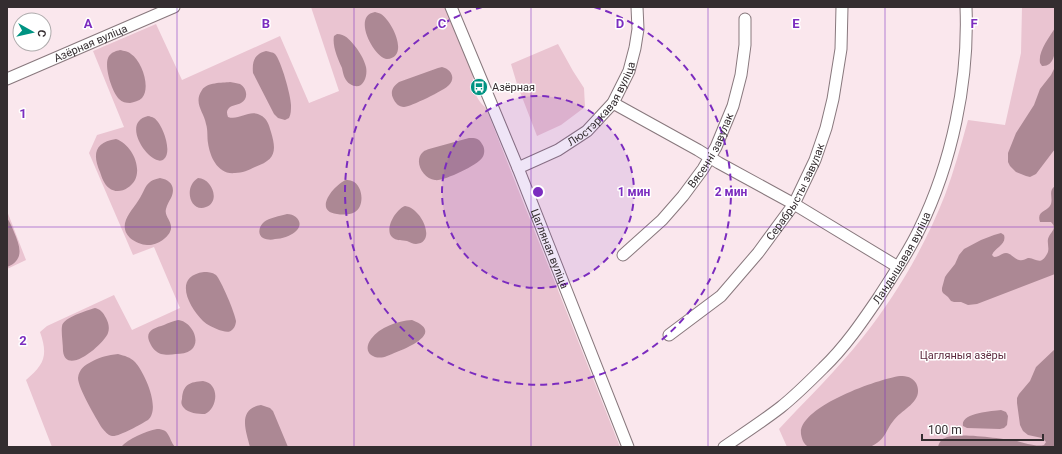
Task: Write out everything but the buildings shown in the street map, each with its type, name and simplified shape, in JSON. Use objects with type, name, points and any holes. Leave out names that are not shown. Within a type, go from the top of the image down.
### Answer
[{"type":"street","name":"Азёрная вуліца","points":[[7,79],[174,7]]},
{"type":"street","name":"Цагляная вуліца","points":[[451,7],[518,168],[628,447]]},
{"type":"street","name":"Люстэркавая вуліца","points":[[518,168],[558,150],[587,131],[613,103],[629,71],[635,48],[638,29],[637,7]]},
{"type":"street","name":"Серабрысты завулак","points":[[669,335],[720,296],[758,253],[794,204],[815,160],[828,121],[841,49],[842,7]]},
{"type":"street","name":"Ландышавая вуліца","points":[[724,447],[781,407],[824,367],[861,324],[898,267],[919,230],[945,165],[956,122],[966,46],[966,7]]},
{"type":"street","name":"Вясенні завулак","points":[[624,255],[662,220],[683,196],[716,147],[733,106],[741,75],[746,45],[745,19]]},
{"type":"street","points":[[613,103],[794,204],[898,267]]},
{"type":"green space","points":[[311,7],[445,7],[473,75],[475,93],[486,108],[620,447],[52,447],[26,380],[37,369],[43,359],[44,347],[40,332],[47,326],[114,295],[132,330],[180,308],[154,247],[133,255],[89,153],[97,135],[124,127],[93,51],[156,24],[182,80],[280,36],[309,103],[339,91]]},
{"type":"green space","name":"Цагляныя азёры","points":[[1022,7],[1055,7],[1055,447],[787,447],[779,429],[832,373],[863,337],[899,287],[929,233],[945,195],[968,120],[1005,125],[1021,53]]},
{"type":"green space","points":[[558,44],[584,88],[585,107],[561,125],[537,136],[511,64]]},
{"type":"green space","points":[[7,211],[26,260],[7,269]]},
{"type":"shaded area","points":[[375,12],[381,14],[385,18],[390,24],[397,38],[398,46],[394,57],[387,59],[382,57],[372,45],[368,37],[365,29],[365,21],[368,15]]},
{"type":"shaded area","points":[[1055,28],[1054,57],[1047,65],[1042,66],[1040,63],[1040,58],[1044,45]]},
{"type":"shaded area","points":[[337,34],[345,36],[349,39],[358,50],[364,61],[366,75],[364,82],[361,85],[355,86],[350,84],[344,77],[334,44],[334,36]]},
{"type":"shaded area","points":[[120,50],[129,52],[135,57],[142,68],[146,88],[145,94],[138,101],[126,103],[121,101],[116,96],[111,85],[107,60],[109,56]]},
{"type":"shaded area","points":[[266,51],[274,53],[283,70],[288,86],[291,100],[291,110],[289,118],[285,120],[278,118],[274,114],[253,73],[253,65],[256,56]]},
{"type":"shaded area","points":[[442,67],[452,74],[452,80],[449,85],[441,91],[404,107],[395,102],[392,96],[392,91],[395,85],[399,82]]},
{"type":"shaded area","points":[[1055,67],[1055,149],[1036,174],[1030,177],[1016,172],[1010,166],[1008,162],[1008,153],[1016,133],[1034,105],[1040,89],[1051,75]]},
{"type":"shaded area","points":[[230,82],[240,84],[246,91],[246,96],[244,101],[229,108],[227,111],[228,117],[236,118],[252,113],[262,116],[268,124],[274,145],[273,154],[267,161],[238,173],[229,173],[224,171],[213,159],[208,143],[207,126],[199,103],[200,95],[204,87],[215,83]]},
{"type":"shaded area","points":[[148,116],[157,121],[160,125],[167,144],[166,155],[164,159],[159,161],[146,152],[137,136],[136,127],[140,120]]},
{"type":"shaded area","points":[[469,138],[478,139],[484,149],[484,155],[474,165],[439,180],[431,179],[423,173],[419,165],[419,160],[424,151]]},
{"type":"shaded area","points":[[116,139],[130,150],[134,156],[137,168],[137,174],[133,183],[124,190],[120,191],[112,190],[106,185],[103,181],[96,160],[97,150],[100,146]]},
{"type":"shaded area","points":[[160,178],[170,182],[173,187],[166,212],[171,226],[170,232],[158,243],[151,245],[136,242],[126,233],[126,219],[141,197],[146,186],[151,181]]},
{"type":"shaded area","points":[[198,178],[207,182],[213,191],[213,200],[211,204],[206,207],[200,208],[196,206],[192,203],[190,198],[193,182]]},
{"type":"shaded area","points":[[346,180],[356,183],[359,187],[361,201],[358,209],[351,214],[341,215],[330,212],[326,208],[328,197],[341,182]]},
{"type":"shaded area","points":[[1055,186],[1055,274],[977,304],[968,305],[961,302],[951,301],[942,291],[945,277],[964,249],[981,240],[1001,233],[1004,235],[1004,241],[992,255],[994,257],[1006,253],[1020,260],[1031,258],[1040,261],[1044,258],[1048,250],[1048,239],[1054,227],[1051,222],[1040,222],[1039,218],[1041,213],[1050,207],[1051,192]]},
{"type":"shaded area","points":[[405,206],[411,208],[417,213],[425,225],[426,238],[422,242],[415,244],[397,240],[392,237],[390,233],[389,229],[392,220],[398,211]]},
{"type":"shaded area","points":[[291,214],[297,218],[300,223],[295,232],[286,237],[272,240],[261,236],[259,230],[264,222]]},
{"type":"shaded area","points":[[7,218],[16,237],[20,252],[17,261],[7,267]]},
{"type":"shaded area","points":[[204,272],[216,275],[228,297],[236,321],[236,324],[231,331],[226,332],[210,326],[197,315],[192,308],[186,292],[186,285],[189,279],[194,275]]},
{"type":"shaded area","points":[[95,308],[104,314],[109,327],[108,333],[100,344],[93,350],[78,360],[71,361],[66,358],[63,351],[62,326],[67,320],[76,315]]},
{"type":"shaded area","points":[[178,320],[187,324],[194,332],[194,346],[191,350],[182,354],[166,355],[157,352],[148,339],[149,333],[157,327]]},
{"type":"shaded area","points":[[412,320],[422,325],[425,331],[424,336],[411,346],[387,356],[374,357],[371,355],[368,344],[379,331],[395,323]]},
{"type":"shaded area","points":[[1055,349],[1055,447],[938,447],[940,441],[951,436],[991,438],[1017,441],[1034,445],[1044,445],[1046,442],[1042,438],[1028,435],[1023,431],[1020,425],[1017,398],[1030,381],[1036,367]]},
{"type":"shaded area","points":[[118,354],[131,359],[139,367],[147,382],[153,408],[152,415],[148,420],[125,432],[112,436],[107,434],[102,428],[84,396],[78,378],[81,370],[89,363],[104,356]]},
{"type":"shaded area","points":[[900,376],[913,379],[918,389],[917,395],[915,400],[894,420],[880,441],[876,444],[870,447],[809,447],[805,444],[801,434],[803,424],[812,414],[841,396],[889,378]]},
{"type":"shaded area","points":[[203,381],[210,384],[214,390],[215,398],[213,406],[205,414],[186,410],[181,401],[184,390],[191,383]]},
{"type":"shaded area","points":[[261,405],[270,408],[273,411],[288,447],[250,447],[245,428],[246,416],[253,407]]},
{"type":"shaded area","points":[[1001,410],[1006,412],[1008,416],[1007,425],[1004,428],[967,428],[963,426],[963,422],[971,415]]},
{"type":"shaded area","points":[[157,429],[167,432],[175,447],[121,447],[128,441],[138,436]]},
{"type":"place","name":"Азёрная","points":[[479,87]]}]
